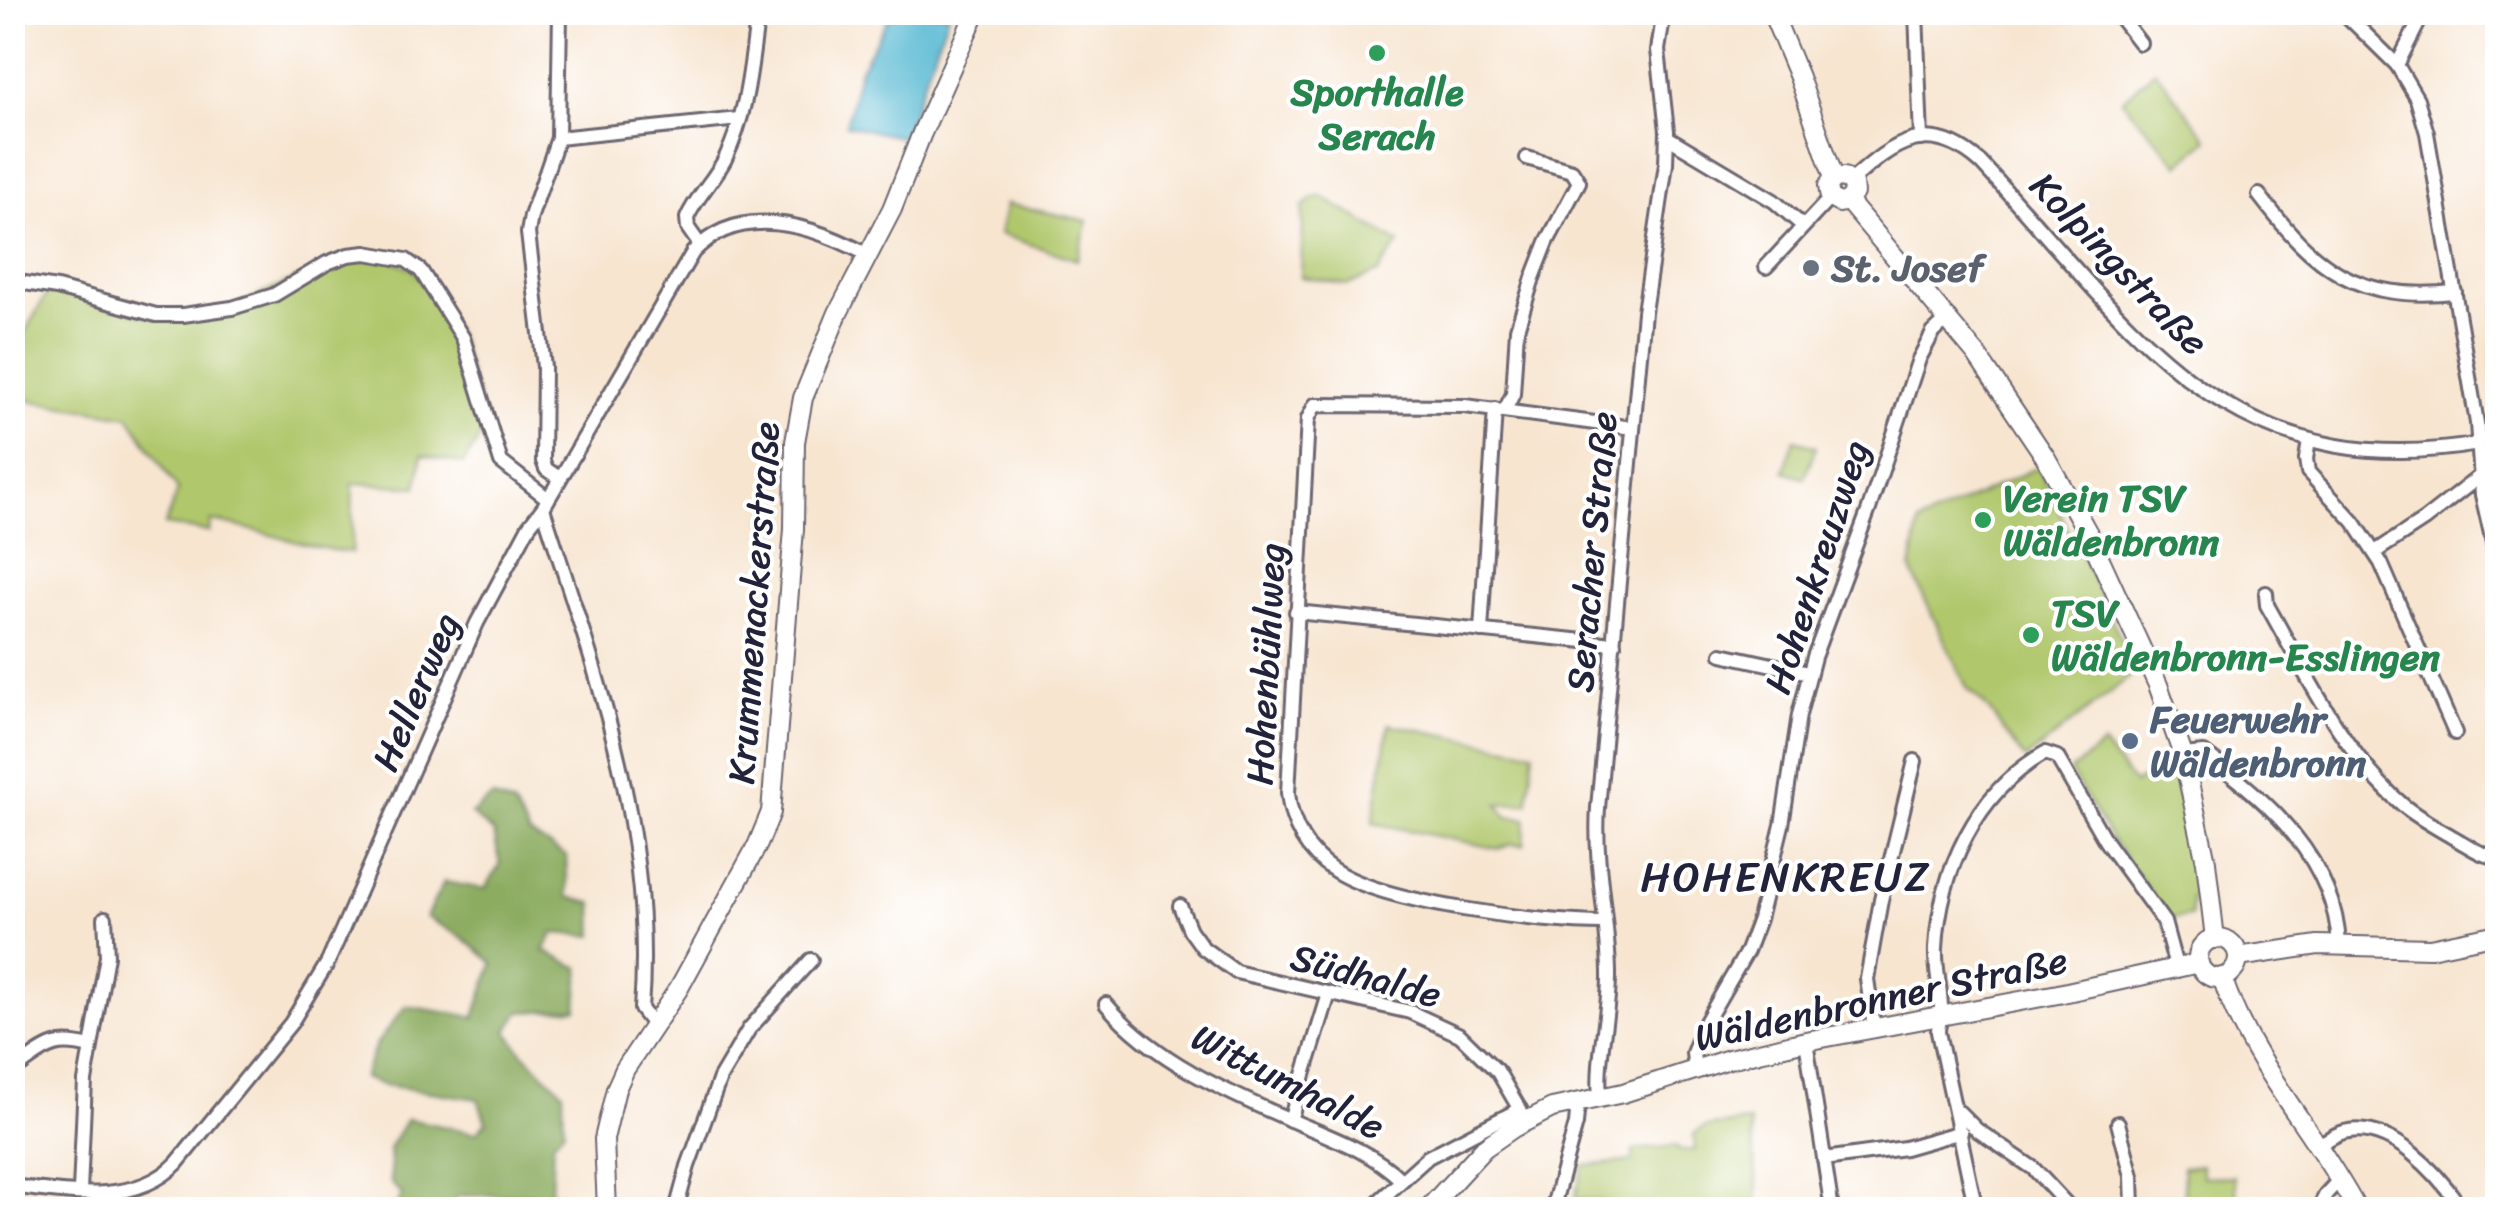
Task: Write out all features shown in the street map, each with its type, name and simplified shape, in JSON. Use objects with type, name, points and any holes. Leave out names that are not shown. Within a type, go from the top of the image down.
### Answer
[{"type":"street","points":[[559,478],[546,470],[543,461],[544,367],[528,233],[558,138],[560,12]]},
{"type":"street","points":[[758,12],[740,119],[720,168],[687,218],[688,228],[700,244],[728,228],[769,221],[808,230],[868,255]]},
{"type":"street","name":"Krummenackerstraße","points":[[608,1210],[604,1140],[612,1102],[626,1068],[696,958],[768,821],[775,779],[798,422],[824,344],[892,209],[976,12]]},
{"type":"street","name":"Seracher Straße","points":[[1600,1098],[1598,1078],[1609,990],[1597,824],[1647,282],[1667,137],[1658,59],[1664,12]]},
{"type":"street","points":[[1766,266],[1803,226],[1854,190],[1842,179],[1772,12]]},
{"type":"street","points":[[1842,179],[1886,150],[1921,139],[1916,12]]},
{"type":"street","points":[[2116,12],[2140,43]]},
{"type":"street","points":[[2342,12],[2398,65],[2425,122],[2498,564]]},
{"type":"street","points":[[2398,65],[2424,12]]},
{"type":"street","points":[[558,138],[740,119]]},
{"type":"street","points":[[1667,137],[1774,201],[1803,226]]},
{"type":"street","name":"Kolpingstraße","points":[[1921,139],[1956,146],[1980,163],[2137,336],[2184,378],[2247,418],[2309,440],[2392,450],[2479,444]]},
{"type":"street","points":[[1480,631],[1500,410],[1513,394],[1519,322],[1542,254],[1578,186],[1577,176],[1527,158]]},
{"type":"street","points":[[2259,195],[2302,247],[2342,276],[2399,293],[2454,292]]},
{"type":"street","points":[[1839,199],[1949,318],[2022,420],[2070,501],[2158,685],[2183,754],[2206,862],[2216,939]]},
{"type":"street","name":"Hellerweg","points":[[12,1186],[130,1191],[149,1184],[171,1169],[300,1010],[335,950],[486,605],[673,282],[700,244]]},
{"type":"street","points":[[12,282],[65,290],[156,314],[183,316],[232,308],[274,295],[327,262],[348,254],[406,260],[419,268],[465,342],[502,462],[545,503],[620,755],[637,862],[644,962],[640,1009],[654,1026]]},
{"type":"street","name":"Hohenkreuzweg","points":[[1695,1070],[1695,1047],[1759,919],[1788,796],[1808,672],[1869,509],[1919,359],[1934,332],[1949,318]]},
{"type":"street","name":"Hohenbühlweg","points":[[1500,410],[1324,403],[1311,408],[1288,794],[1295,824],[1315,855],[1351,879],[1402,894],[1524,917],[1604,923]]},
{"type":"street","points":[[1500,410],[1633,428]]},
{"type":"street","points":[[2309,440],[2308,472],[2354,522],[2375,552],[2454,733]]},
{"type":"street","points":[[2375,552],[2498,462]]},
{"type":"street","points":[[2266,594],[2268,608],[2338,724],[2386,789],[2429,823],[2485,855],[2498,858]]},
{"type":"street","points":[[1296,612],[1614,644]]},
{"type":"street","points":[[1722,654],[1808,672]]},
{"type":"street","points":[[1976,1210],[1938,1032],[1942,1014],[1936,972],[1937,932],[1946,882],[1976,819],[2026,764],[2048,752],[2058,759],[2092,821],[2164,922],[2177,970]]},
{"type":"street","points":[[2183,754],[2204,754],[2276,811],[2302,844],[2326,890],[2337,916],[2339,945]]},
{"type":"street","points":[[1874,1028],[1867,980],[1881,900],[1915,761]]},
{"type":"street","name":"Südhalde","points":[[1180,906],[1200,944],[1229,968],[1265,981],[1410,1012],[1460,1036],[1492,1065],[1523,1114]]},
{"type":"street","points":[[80,1191],[89,1047],[106,967],[105,918]]},
{"type":"street","points":[[2238,957],[2339,945],[2430,948],[2498,934]]},
{"type":"street","points":[[2216,939],[2229,942],[2238,957],[2234,970],[2222,977],[2208,976],[2199,964],[2200,949],[2216,939]]},
{"type":"street","points":[[676,1210],[720,1078],[749,1029],[811,960]]},
{"type":"street","name":"Wäldenbronner Straße","points":[[1428,1210],[1474,1157],[1523,1114],[1600,1098],[1806,1042],[2199,964]]},
{"type":"street","points":[[2222,977],[2256,1054],[2320,1144],[2357,1210]]},
{"type":"street","points":[[1290,1120],[1330,994]]},
{"type":"street","name":"Wittumhalde","points":[[1106,1004],[1215,1086],[1376,1159],[1400,1179]]},
{"type":"street","points":[[1806,1042],[1832,1210]]},
{"type":"street","points":[[12,1072],[55,1043],[89,1047]]},
{"type":"street","points":[[1552,1210],[1576,1124],[1578,1102]]},
{"type":"street","points":[[1957,1110],[2032,1168],[2072,1210]]},
{"type":"street","points":[[1369,1210],[1400,1179],[1442,1148],[1523,1114]]},
{"type":"street","points":[[2118,1123],[2130,1166],[2133,1210]]},
{"type":"street","points":[[2320,1144],[2354,1130],[2389,1139],[2441,1180],[2459,1205]]},
{"type":"street","points":[[1824,1159],[1904,1148],[1961,1132]]},
{"type":"street","points":[[1966,1154],[1979,1142],[1994,1142]]},
{"type":"street","points":[[2318,1210],[2340,1178]]},
{"type":"green space","points":[[2155,70],[2208,139],[2179,165],[2122,100]]},
{"type":"green space","points":[[1316,197],[1399,243],[1378,273],[1348,285],[1301,277],[1303,206]]},
{"type":"green space","points":[[1006,204],[1088,221],[1077,260],[999,234]]},
{"type":"green space","points":[[342,259],[390,259],[413,269],[458,336],[486,428],[463,464],[422,455],[417,487],[353,483],[352,552],[211,521],[209,532],[165,525],[178,490],[129,416],[13,398],[12,354],[52,291],[155,318],[216,314]]},
{"type":"green space","points":[[1795,439],[1816,447],[1804,478],[1784,471]]},
{"type":"green space","name":"TSV Wäldenbronn-Esslingen","points":[[2038,467],[2137,671],[2026,759],[1985,705],[1968,690],[1911,570],[1919,523]]},
{"type":"green space","points":[[1389,724],[1534,752],[1528,803],[1498,804],[1507,817],[1526,818],[1524,845],[1511,844],[1499,849],[1373,823]]},
{"type":"green space","points":[[2103,745],[2134,784],[2173,757],[2197,894],[2191,897],[2191,916],[2169,919],[2107,833],[2070,771]]},
{"type":"green space","points":[[492,797],[514,806],[529,834],[566,856],[568,897],[593,903],[594,936],[554,933],[544,951],[580,968],[577,1009],[520,1012],[507,1031],[522,1052],[563,1092],[564,1130],[553,1142],[551,1194],[458,1196],[449,1209],[396,1209],[402,1194],[391,1183],[389,1148],[407,1119],[476,1133],[486,1122],[478,1099],[383,1085],[363,1078],[377,1043],[406,1006],[475,1017],[493,963],[463,938],[426,917],[444,882],[485,889],[500,865],[494,833],[471,814]]},
{"type":"green space","points":[[1750,1122],[1758,1190],[1755,1209],[1608,1209],[1609,1203],[1575,1198],[1583,1166],[1633,1161],[1633,1150],[1677,1146],[1678,1151],[1695,1150],[1694,1134],[1705,1127]]},
{"type":"green space","points":[[2201,1165],[2203,1177],[2234,1176],[2239,1209],[2185,1209],[2183,1167]]},
{"type":"water","points":[[891,13],[949,13],[903,138],[846,125],[859,71]]},
{"type":"place","name":"Sporthalle Serach","points":[[1377,53]]},
{"type":"place","name":"St. Josef","points":[[1811,268]]},
{"type":"place","name":"Verein TSV Wäldenbronn","points":[[1983,520]]},
{"type":"place","name":"TSV Wäldenbronn-Esslingen","points":[[2031,635]]},
{"type":"place","name":"Feuerwehr Wäldenbronn","points":[[2130,741]]},
{"type":"district","name":"HOHENKREUZ","points":[[1786,877]]}]
